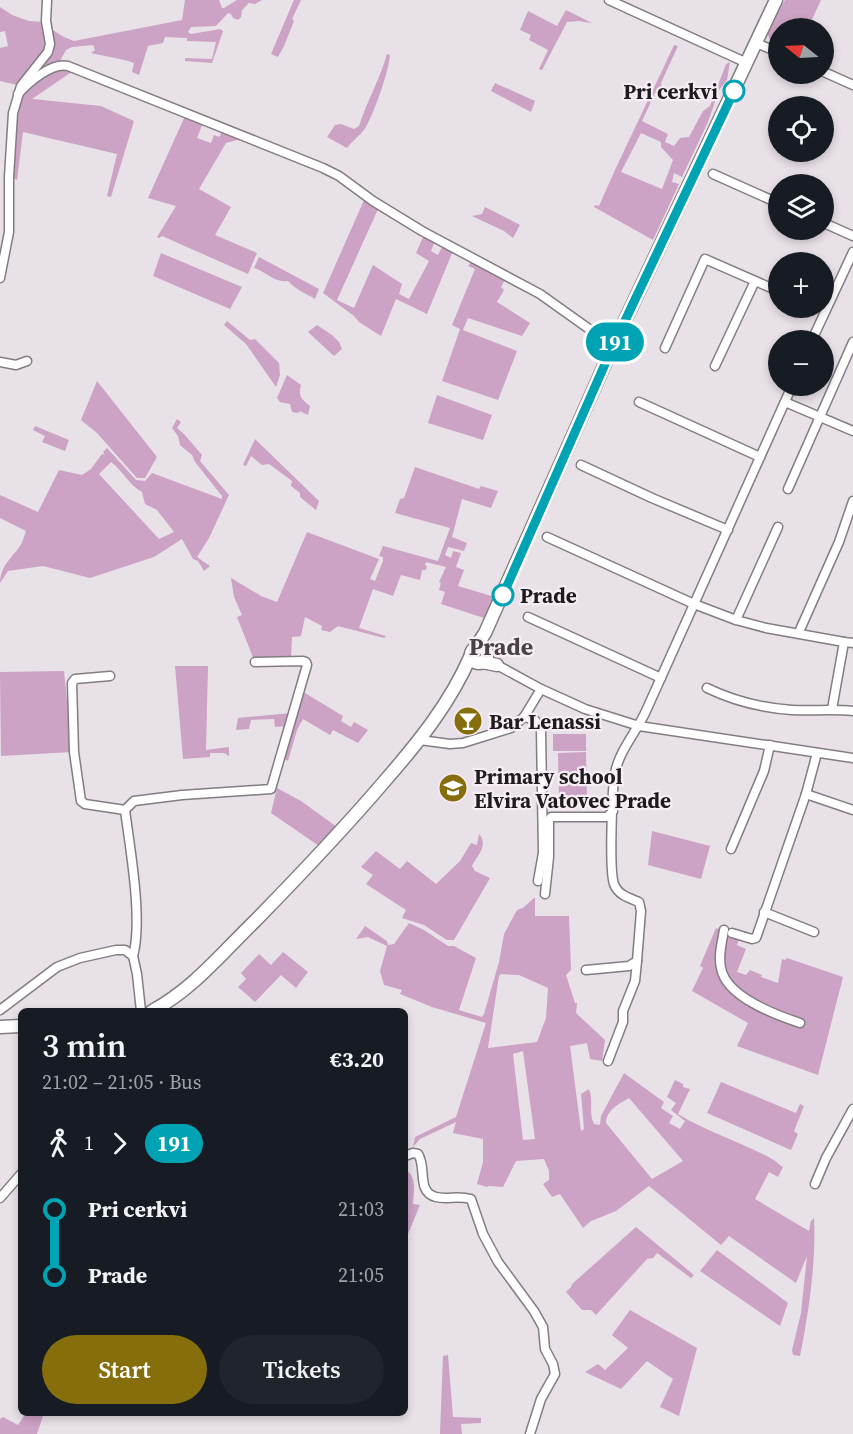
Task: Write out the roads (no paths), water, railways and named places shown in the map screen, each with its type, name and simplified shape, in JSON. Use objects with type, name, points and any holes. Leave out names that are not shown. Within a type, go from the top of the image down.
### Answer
[{"type":"street","points":[[0,278],[9,232],[10,141],[13,112],[18,94],[30,73],[48,52],[50,44],[46,21],[47,0]]},
{"type":"street","points":[[609,0],[747,63]]},
{"type":"street","points":[[157,1008],[185,990],[299,877],[352,819],[420,740],[465,670],[479,655],[485,633],[613,346],[776,0]]},
{"type":"street","points":[[756,43],[768,48]]},
{"type":"street","points":[[18,94],[48,71],[62,64],[323,168],[339,176],[373,201],[422,231],[540,294],[613,346]]},
{"type":"street","points":[[834,76],[853,85]]},
{"type":"street","points":[[713,174],[768,199]]},
{"type":"street","points":[[834,227],[853,236]]},
{"type":"street","points":[[834,293],[853,252]]},
{"type":"street","points":[[665,348],[705,259],[768,287]]},
{"type":"street","points":[[715,366],[754,281]]},
{"type":"street","points":[[788,489],[853,342]]},
{"type":"street","points":[[0,362],[16,365],[27,361]]},
{"type":"street","points":[[608,1061],[623,1022],[623,1011],[634,981],[641,912],[639,902],[621,894],[614,884],[615,772],[639,726],[788,396]]},
{"type":"street","points":[[639,402],[760,457]]},
{"type":"street","points":[[785,402],[853,431]]},
{"type":"street","points":[[581,465],[728,530]]},
{"type":"street","points":[[799,632],[839,542],[853,501]]},
{"type":"street","points":[[736,620],[778,527]]},
{"type":"street","points":[[547,537],[694,604],[736,620],[766,628],[849,642],[832,709]]},
{"type":"street","points":[[528,617],[661,678]]},
{"type":"street","points":[[479,655],[541,689],[585,709],[639,726],[853,758]]},
{"type":"street","points":[[125,810],[134,801],[271,789],[307,665],[303,661],[255,662]]},
{"type":"street","points":[[110,676],[75,679],[72,683],[75,763],[81,801],[125,810]]},
{"type":"street","points":[[707,688],[728,698],[755,705],[792,710],[853,711]]},
{"type":"street","points":[[420,740],[450,744],[464,743],[511,728],[524,717],[541,689]]},
{"type":"street","points":[[524,717],[535,720],[541,730],[543,853],[538,881]]},
{"type":"street","points":[[731,849],[764,771],[770,745]]},
{"type":"street","points":[[800,1023],[770,1013],[730,987],[721,970],[720,954],[728,931],[752,939],[756,938],[806,794],[817,753]]},
{"type":"street","points":[[806,794],[853,810]]},
{"type":"street","points":[[125,810],[133,875],[137,941],[133,956],[141,1008]]},
{"type":"street","points":[[545,894],[551,817],[607,817],[613,811]]},
{"type":"street","points":[[764,912],[814,932]]},
{"type":"street","points":[[0,1010],[64,964],[116,950],[125,950],[133,956]]},
{"type":"street","points":[[586,970],[629,966],[637,962]]},
{"type":"street","points":[[0,1027],[18,1026]]},
{"type":"street","points":[[815,1184],[853,1108]]},
{"type":"street","points":[[408,1155],[418,1154],[421,1158],[424,1187],[428,1193],[436,1197],[459,1196],[471,1199],[483,1234],[498,1262],[543,1327],[545,1349],[553,1364],[555,1374],[541,1400],[530,1434]]},
{"type":"street","points":[[0,1198],[18,1177]]},
{"type":"place","name":"Pri cerkvi","points":[[734,91]]},
{"type":"place","name":"Prade","points":[[503,595]]},
{"type":"place","name":"Bar Lenassi","points":[[468,721]]},
{"type":"place","name":"Primary school Elvira Vatovec Prade","points":[[453,788]]},
{"type":"district","name":"Prade","points":[[501,646]]}]
